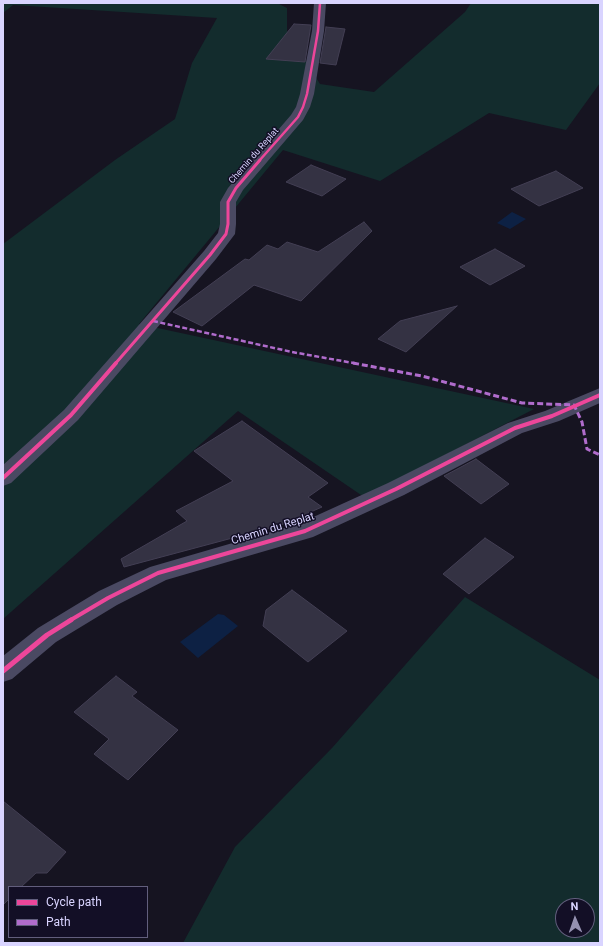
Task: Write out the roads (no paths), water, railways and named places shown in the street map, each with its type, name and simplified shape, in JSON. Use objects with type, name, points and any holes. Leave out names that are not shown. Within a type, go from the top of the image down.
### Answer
[{"type":"street","name":"Chemin du Replat","points":[[3,478],[70,415],[210,255],[226,234],[228,224],[228,202],[236,188],[298,117],[303,107],[307,94],[318,31],[320,3]]},
{"type":"street","name":"Chemin du Replat","points":[[3,671],[47,635],[108,598],[158,574],[305,531],[396,489],[515,428],[552,416],[600,395]]},
{"type":"water","points":[[512,212],[526,219],[510,229],[497,223]]},
{"type":"water","points":[[218,614],[224,615],[238,626],[198,658],[180,642]]}]
